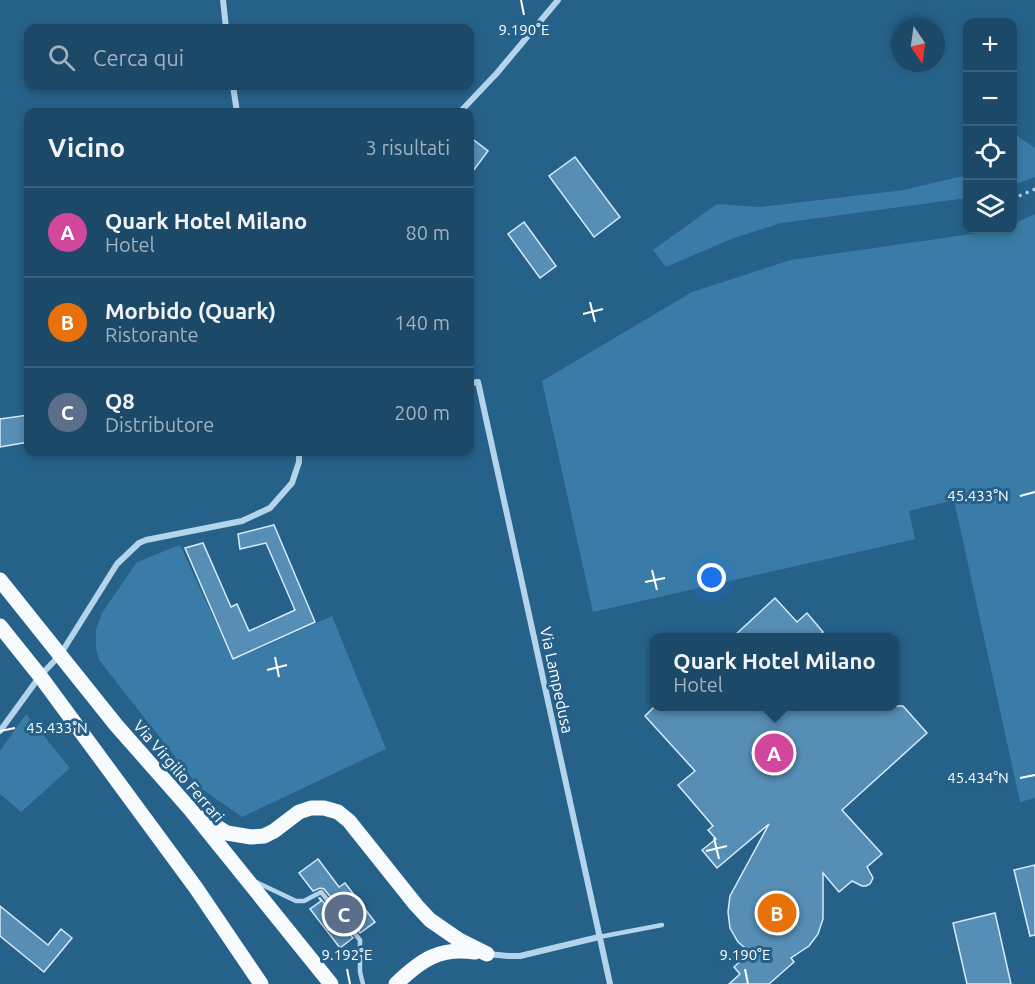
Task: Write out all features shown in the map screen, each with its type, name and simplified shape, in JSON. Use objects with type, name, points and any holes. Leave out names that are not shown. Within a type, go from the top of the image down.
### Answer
[{"type":"main road","name":"Via Virgilio Ferrari","points":[[0,580],[116,725],[190,809],[331,984]]},
{"type":"main road","points":[[0,626],[40,676],[196,888],[261,984]]},
{"type":"main road","points":[[190,809],[226,834],[251,837],[264,836],[274,831],[305,810],[324,808],[338,812],[349,821],[430,920],[459,940],[487,954]]},
{"type":"main road","points":[[396,984],[428,958],[442,952],[458,950],[487,954]]},
{"type":"street","points":[[223,0],[226,24]]},
{"type":"street","points":[[464,108],[497,73],[558,0]]},
{"type":"street","points":[[234,90],[236,108]]},
{"type":"street","name":"Via Lampedusa","points":[[474,382],[478,381],[610,984]]},
{"type":"street","points":[[0,730],[40,676],[60,655],[117,564],[139,543],[242,521],[270,508],[292,483],[299,456]]},
{"type":"street","points":[[487,954],[520,956],[599,937]]},
{"type":"lane","points":[[245,877],[296,901],[304,901],[321,892],[360,940],[360,972],[363,984]]},
{"type":"lane","points":[[599,937],[662,925]]},
{"type":"path","points":[[1017,197],[1035,189]]},
{"type":"shaded area","points":[[1017,136],[1035,148],[1035,177],[1017,184]]},
{"type":"shaded area","points":[[963,176],[963,199],[781,223],[731,239],[666,267],[653,250],[717,204],[759,207],[904,190]]},
{"type":"shaded area","points":[[1035,214],[1035,798],[1020,802],[954,500],[909,511],[915,539],[593,612],[542,381],[692,292],[791,260],[971,234],[1017,234],[1017,222]]},
{"type":"shaded area","points":[[180,545],[233,660],[332,616],[386,749],[242,817],[199,787],[99,660],[96,648],[96,630],[102,613],[137,562]]},
{"type":"shaded area","points":[[26,714],[70,768],[21,812],[0,794],[0,751]]},
{"type":"building","points":[[474,140],[488,151],[474,170]]},
{"type":"building","points":[[575,157],[620,217],[594,237],[549,176]]},
{"type":"building","points":[[524,222],[556,266],[540,278],[508,234]]},
{"type":"building","points":[[24,416],[24,443],[0,447],[0,419]]},
{"type":"building","points":[[274,525],[315,622],[233,659],[185,548],[203,543],[231,607],[237,604],[249,631],[295,610],[266,543],[240,549],[238,534]]},
{"type":"building","points":[[775,598],[797,622],[807,613],[823,632],[822,633],[737,633]]},
{"type":"building","points":[[899,706],[903,706],[927,733],[842,810],[882,854],[867,867],[873,878],[870,884],[862,886],[852,881],[839,892],[823,873],[823,919],[818,934],[809,946],[791,958],[794,962],[769,984],[729,984],[740,974],[734,967],[750,952],[738,942],[730,928],[728,912],[730,896],[769,824],[717,868],[702,850],[716,839],[708,830],[713,826],[678,785],[695,771],[645,716],[650,711],[899,711]]},
{"type":"building","points":[[318,859],[339,887],[345,883],[375,922],[360,933],[324,889],[313,891],[299,873]]},
{"type":"building","points":[[1035,865],[1035,935],[1030,936],[1014,870]]},
{"type":"building","points":[[319,898],[353,938],[340,948],[310,909],[321,901]]},
{"type":"building","points":[[0,906],[48,945],[61,929],[72,938],[44,972],[0,936]]},
{"type":"building","points":[[995,913],[1011,984],[967,984],[953,923]]},
{"type":"place","name":"Quark Hotel Milano","points":[[774,753]]},
{"type":"place","name":"Morbido (Quark)","points":[[777,913]]},
{"type":"place","name":"Q8","points":[[344,914]]}]
